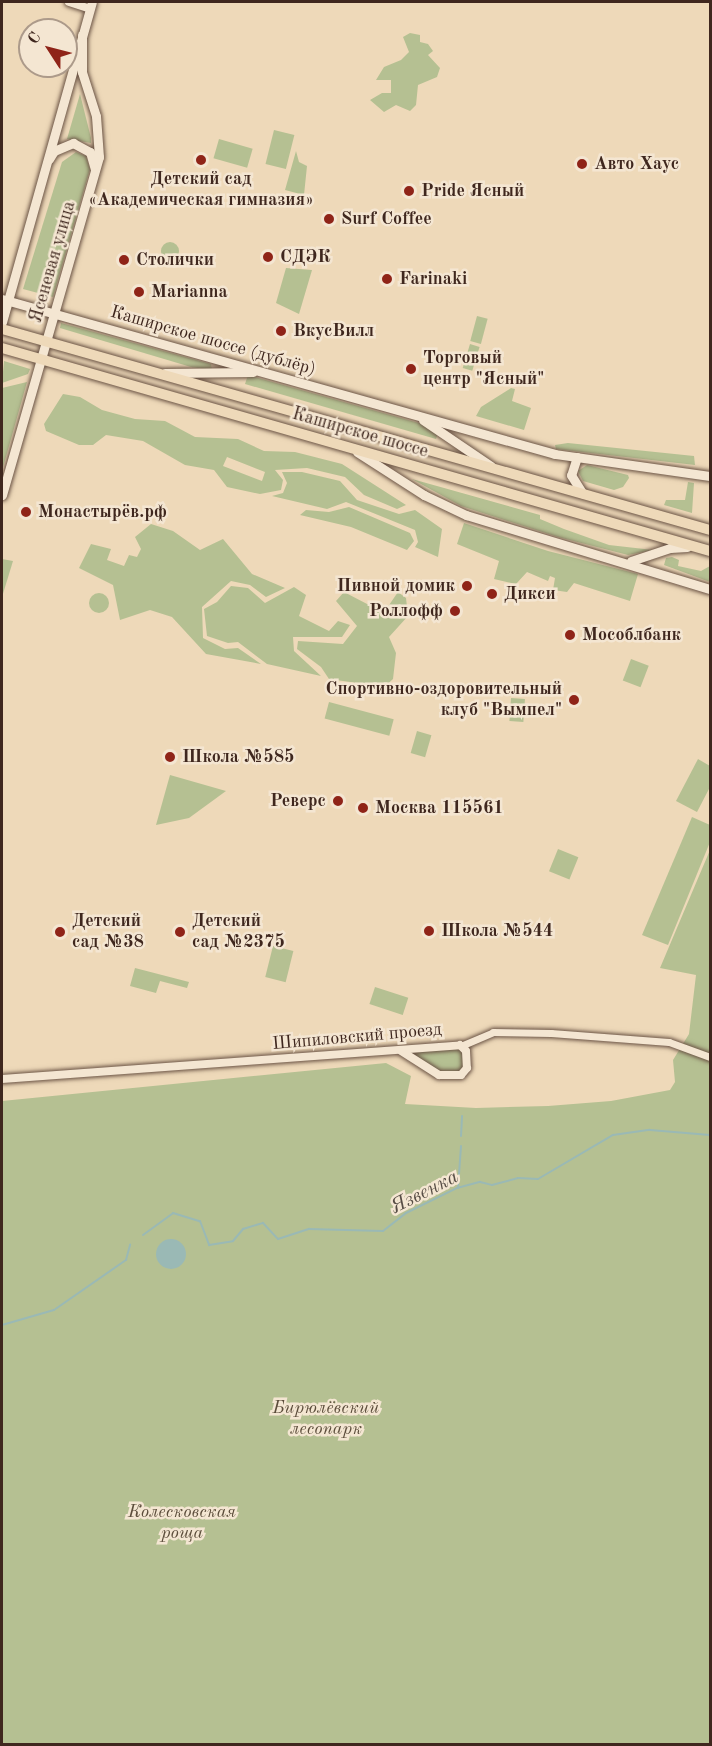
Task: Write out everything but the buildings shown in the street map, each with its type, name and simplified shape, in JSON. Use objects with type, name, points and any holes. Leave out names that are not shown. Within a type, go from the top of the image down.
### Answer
[{"type":"main road","name":"Ясеневая улица","points":[[2,322],[5,299],[91,5]]},
{"type":"main road","name":"Ясеневая улица","points":[[2,495],[95,174],[100,144],[96,116],[82,72],[82,35]]},
{"type":"main road","points":[[46,164],[54,151],[73,143],[90,152],[95,174]]},
{"type":"main road","name":"Каширское шоссе (дублёр)","points":[[5,299],[524,445],[577,458],[711,476]]},
{"type":"main road","name":"Каширское шоссе","points":[[2,329],[711,530]]},
{"type":"main road","name":"Каширское шоссе","points":[[2,348],[707,550]]},
{"type":"main road","points":[[154,373],[265,373]]},
{"type":"main road","points":[[416,415],[498,471]]},
{"type":"main road","points":[[346,447],[451,509],[623,560],[711,589]]},
{"type":"main road","points":[[577,458],[571,475],[583,494]]},
{"type":"main road","points":[[623,560],[640,560],[676,546],[707,550]]},
{"type":"street","points":[[69,2],[91,5]]},
{"type":"street","name":"Шипиловский проезд","points":[[2,1079],[401,1051],[463,1045],[493,1032],[551,1033],[669,1042],[711,1058]]},
{"type":"street","points":[[401,1051],[431,1072],[461,1075],[467,1068],[463,1045]]},
{"type":"green space","points":[[410,33],[420,35],[420,42],[428,44],[433,51],[428,55],[440,68],[437,77],[418,85],[416,105],[410,111],[396,105],[384,112],[370,100],[382,93],[391,93],[391,80],[376,80],[384,67],[401,60],[409,52],[403,37]]},
{"type":"green space","points":[[80,94],[91,138],[91,143],[67,139]]},
{"type":"green space","points":[[274,130],[294,135],[286,169],[266,164]]},
{"type":"green space","points":[[219,139],[253,149],[247,168],[213,158]]},
{"type":"green space","points":[[296,151],[299,162],[307,166],[304,195],[285,190]]},
{"type":"green space","points":[[76,152],[86,156],[90,169],[53,297],[23,289],[62,162]]},
{"type":"green space","points":[[170,242],[176,245],[179,251],[176,257],[170,260],[164,257],[161,251],[164,245]]},
{"type":"green space","points":[[286,268],[312,270],[299,314],[276,303]]},
{"type":"green space","points":[[477,316],[488,319],[481,344],[470,341]]},
{"type":"green space","points":[[61,323],[211,364],[212,370],[191,367],[60,328]]},
{"type":"green space","points":[[470,344],[480,347],[472,371],[463,368]]},
{"type":"green space","points":[[4,361],[30,369],[28,374],[2,383]]},
{"type":"green space","points":[[248,375],[426,425],[438,433],[436,439],[245,384]]},
{"type":"green space","points":[[27,382],[2,471],[2,388]]},
{"type":"green space","points":[[511,388],[515,389],[512,401],[531,408],[524,430],[476,416],[481,407]]},
{"type":"green space","points":[[63,394],[80,397],[102,410],[135,419],[165,421],[195,437],[238,439],[264,451],[295,452],[342,464],[406,505],[397,509],[364,495],[345,477],[307,468],[275,470],[283,480],[281,490],[260,494],[227,487],[214,470],[185,465],[143,441],[106,435],[93,445],[79,445],[46,431],[44,424]],"holes":[[[227,457],[265,472],[262,481],[223,466]]]},
{"type":"green space","points":[[568,443],[694,456],[695,465],[556,449],[555,445]]},
{"type":"green space","points":[[587,465],[628,475],[629,478],[623,487],[614,490],[583,481],[578,471]]},
{"type":"green space","points":[[282,472],[302,472],[340,481],[357,500],[399,514],[415,510],[442,529],[438,557],[415,547],[418,542],[415,530],[346,502],[327,509],[272,496],[283,493],[287,483]]},
{"type":"green space","points":[[412,479],[540,515],[540,519],[609,545],[653,550],[628,555],[558,537],[461,506]]},
{"type":"green space","points":[[688,482],[694,483],[692,513],[664,505],[666,500],[685,500]]},
{"type":"green space","points":[[349,507],[410,533],[414,541],[407,550],[351,527],[300,515],[306,510],[329,512]]},
{"type":"green space","points":[[464,523],[548,551],[638,574],[630,601],[574,583],[567,592],[553,590],[555,578],[550,576],[548,581],[527,572],[516,584],[494,579],[499,561],[457,544]]},
{"type":"green space","points":[[151,524],[173,531],[200,550],[223,539],[252,574],[285,588],[266,597],[250,585],[231,581],[202,607],[203,638],[225,649],[238,648],[261,664],[206,654],[172,617],[150,610],[120,620],[113,585],[79,568],[91,544],[111,549],[107,560],[124,566],[129,555],[137,557],[141,549],[135,537]]},
{"type":"green space","points":[[672,557],[679,560],[678,566],[701,571],[710,566],[710,582],[664,565],[666,558]]},
{"type":"green space","points":[[2,559],[13,561],[2,597]]},
{"type":"green space","points":[[231,586],[248,588],[265,603],[294,587],[306,595],[299,616],[329,631],[338,621],[350,625],[342,637],[293,637],[294,651],[321,676],[267,664],[238,642],[228,643],[207,636],[204,609],[217,602]]},
{"type":"green space","points":[[344,592],[369,605],[387,608],[398,592],[406,598],[408,616],[389,637],[396,653],[393,679],[378,693],[357,683],[329,679],[321,667],[297,649],[298,641],[343,644],[357,626],[336,601]]},
{"type":"green space","points":[[99,593],[106,596],[109,603],[106,610],[99,613],[92,610],[89,603],[92,596]]},
{"type":"green space","points":[[631,659],[649,666],[640,687],[623,680]]},
{"type":"green space","points":[[511,698],[525,699],[523,722],[509,721]]},
{"type":"green space","points":[[329,702],[394,719],[389,736],[325,718]]},
{"type":"green space","points":[[417,731],[431,735],[425,757],[411,753]]},
{"type":"green space","points":[[698,759],[710,766],[710,787],[697,812],[676,801]]},
{"type":"green space","points":[[170,775],[226,791],[189,818],[156,825]]},
{"type":"green space","points":[[692,817],[710,825],[710,842],[668,945],[642,935]]},
{"type":"green space","points":[[558,849],[578,857],[569,879],[549,871]]},
{"type":"green space","name":"Бирюлёвский лесопарк","points":[[710,850],[710,1744],[2,1744],[2,1101],[386,1063],[411,1076],[405,1104],[476,1108],[548,1106],[611,1101],[670,1090],[675,1082],[673,1060],[689,1034],[696,975],[660,968]]},
{"type":"green space","points":[[273,946],[293,951],[286,982],[265,977]]},
{"type":"green space","points":[[135,968],[189,982],[187,988],[160,981],[156,993],[130,986]]},
{"type":"green space","points":[[375,987],[408,998],[403,1015],[369,1004]]},
{"type":"green space","points":[[463,1045],[467,1068],[445,1076],[401,1051]]},
{"type":"water","points":[[171,1239],[182,1243],[186,1254],[182,1265],[171,1269],[160,1265],[156,1254],[160,1243]]},
{"type":"waterway","points":[[461,1136],[462,1116]]},
{"type":"waterway","name":"Язвенка","points":[[143,1235],[173,1213],[200,1221],[209,1245],[233,1241],[243,1229],[263,1223],[278,1239],[309,1229],[383,1231],[406,1213],[457,1188],[480,1182],[492,1185],[518,1178],[538,1179],[613,1135],[650,1130],[710,1135]]},
{"type":"waterway","points":[[458,1188],[461,1146]]},
{"type":"waterway","name":"Язвенка","points":[[2,1325],[54,1310],[126,1260],[130,1245]]},
{"type":"place","name":"Детский сад «Академическая гимназия»","points":[[201,160]]},
{"type":"place","name":"Авто Хаус","points":[[582,164]]},
{"type":"place","name":"Pride Ясный","points":[[409,191]]},
{"type":"place","name":"Surf Coffee","points":[[329,219]]},
{"type":"place","name":"СДЭК","points":[[268,257]]},
{"type":"place","name":"Столички","points":[[124,260]]},
{"type":"place","name":"Farinaki","points":[[387,279]]},
{"type":"place","name":"Marianna","points":[[139,292]]},
{"type":"place","name":"ВкусВилл","points":[[281,331]]},
{"type":"place","name":"Торговый центр \"Ясный\"","points":[[411,369]]},
{"type":"place","name":"Монастырёв.рф","points":[[26,512]]},
{"type":"place","name":"Пивной домик","points":[[467,586]]},
{"type":"place","name":"Дикси","points":[[492,594]]},
{"type":"place","name":"Роллофф","points":[[455,611]]},
{"type":"place","name":"Мособлбанк","points":[[570,635]]},
{"type":"place","name":"Спортивно-оздоровительный клуб \"Вымпел\"","points":[[574,700]]},
{"type":"place","name":"Школа №585","points":[[170,757]]},
{"type":"place","name":"Реверс","points":[[338,801]]},
{"type":"place","name":"Москва 115561","points":[[363,808]]},
{"type":"place","name":"Школа №544","points":[[429,931]]},
{"type":"place","name":"Детский сад №38","points":[[60,932]]},
{"type":"place","name":"Детский сад №2375","points":[[180,932]]},
{"type":"park label","name":"Колесковская роща","points":[[182,1523]]}]
